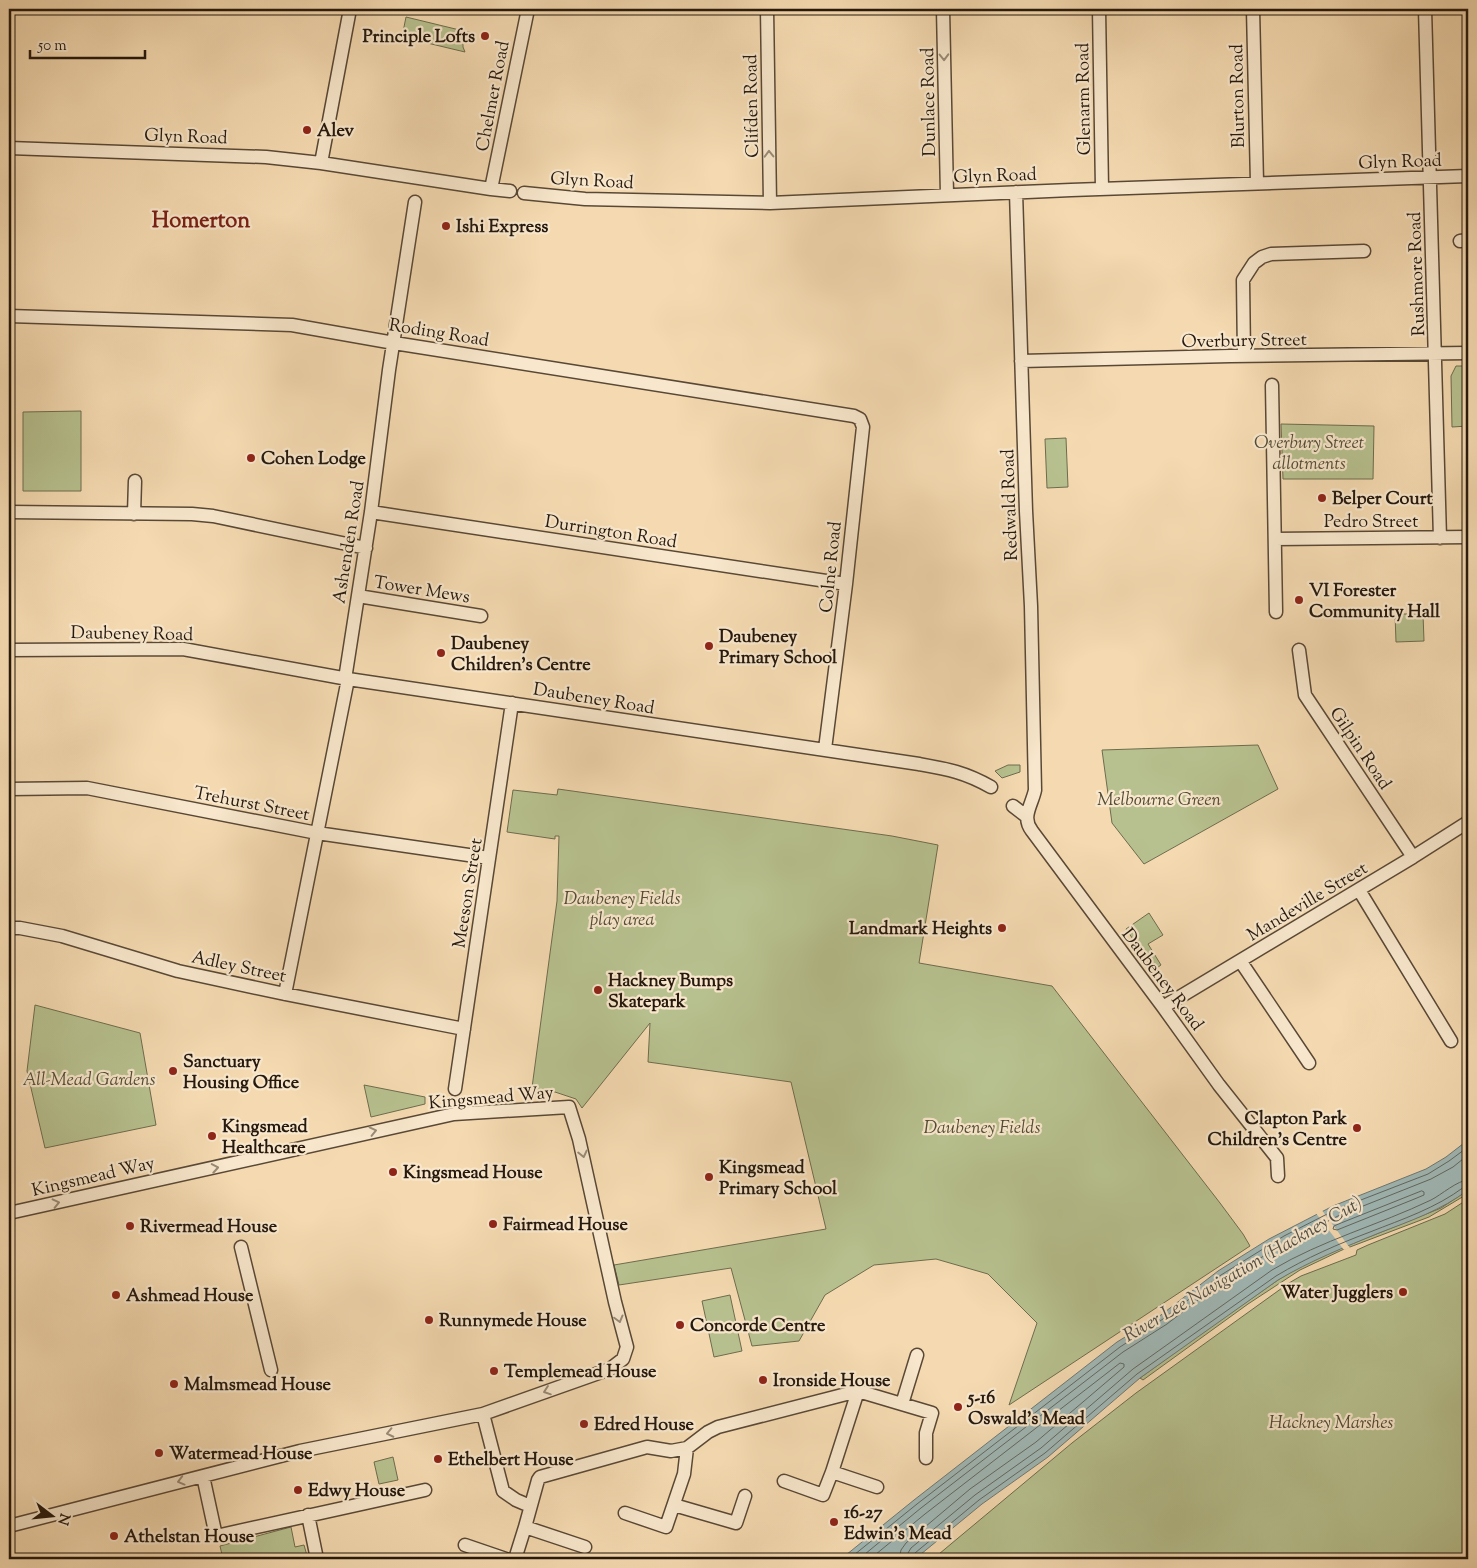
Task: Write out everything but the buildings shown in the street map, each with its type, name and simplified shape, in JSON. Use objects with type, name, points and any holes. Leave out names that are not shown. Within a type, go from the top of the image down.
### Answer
[{"type":"street","points":[[321,163],[350,9]]},
{"type":"street","name":"Chelmer Road","points":[[491,189],[528,9]]},
{"type":"street","name":"Clifden Road","points":[[767,9],[770,203]]},
{"type":"street","name":"Dunlace Road","points":[[944,9],[947,195]]},
{"type":"street","name":"Glenarm Road","points":[[1099,9],[1102,189]]},
{"type":"street","name":"Blurton Road","points":[[1253,9],[1256,183]]},
{"type":"street","name":"Rushmore Road","points":[[1425,9],[1440,538]]},
{"type":"street","name":"Glyn Road","points":[[9,148],[266,157],[321,163],[510,191]]},
{"type":"street","name":"Glyn Road","points":[[524,193],[585,199],[770,203],[1468,176]]},
{"type":"street","name":"Redwald Road","points":[[1016,192],[1031,606],[1035,790],[1026,816]]},
{"type":"street","name":"Ashenden Road","points":[[284,994],[346,679],[415,202]]},
{"type":"street","points":[[1244,356],[1242,280],[1254,263],[1262,257],[1271,254],[1364,251]]},
{"type":"street","name":"Roding Road","points":[[9,316],[292,325],[394,343],[845,414],[860,419]]},
{"type":"street","name":"Overbury Street","points":[[1021,361],[1468,353]]},
{"type":"street","points":[[1272,385],[1276,612]]},
{"type":"street","name":"Colne Road","points":[[826,749],[846,584],[862,427],[860,419]]},
{"type":"street","points":[[134,514],[135,481]]},
{"type":"street","points":[[9,512],[192,514],[213,516],[366,548]]},
{"type":"street","name":"Durrington Road","points":[[371,512],[846,584]]},
{"type":"street","name":"Pedro Street","points":[[1275,539],[1468,537]]},
{"type":"street","name":"Tower Mews","points":[[358,596],[481,616]]},
{"type":"street","name":"Daubeney Road","points":[[9,650],[183,649],[346,679],[919,764],[956,771],[975,778],[991,787]]},
{"type":"street","name":"Gilpin Road","points":[[1299,650],[1305,695],[1413,858]]},
{"type":"street","name":"Meeson Street","points":[[455,1089],[512,703]]},
{"type":"street","name":"Trehurst Street","points":[[9,789],[87,788],[317,833],[489,858]]},
{"type":"street","name":"Daubeney Road","points":[[1013,806],[1026,816],[1028,826],[1219,1085],[1277,1158],[1278,1176]]},
{"type":"street","name":"Mandeville Street","points":[[1163,1007],[1413,858],[1468,822]]},
{"type":"street","points":[[1359,890],[1451,1041]]},
{"type":"street","name":"Adley Street","points":[[9,928],[20,928],[62,936],[178,971],[464,1029]]},
{"type":"street","points":[[1241,962],[1310,1063]]},
{"type":"street","name":"Kingsmead Way","points":[[9,1213],[454,1114],[569,1107],[579,1139],[615,1302],[627,1347],[623,1359],[610,1369],[482,1414],[300,1451],[9,1526]]},
{"type":"street","points":[[241,1246],[271,1370]]},
{"type":"street","points":[[902,1404],[917,1355]]},
{"type":"street","points":[[784,1481],[823,1495],[858,1390]]},
{"type":"street","points":[[515,1559],[540,1477],[647,1447],[671,1451],[687,1448],[718,1427],[858,1390],[932,1413],[926,1433],[926,1458]]},
{"type":"street","points":[[482,1414],[503,1491],[516,1500],[530,1506]]},
{"type":"street","points":[[625,1513],[666,1527],[684,1474],[687,1448]]},
{"type":"street","points":[[832,1472],[877,1487]]},
{"type":"street","points":[[203,1476],[216,1536],[425,1490]]},
{"type":"street","points":[[674,1504],[736,1523],[745,1496]]},
{"type":"street","points":[[308,1515],[317,1559]]},
{"type":"street","points":[[526,1527],[585,1547]]},
{"type":"street","points":[[465,1545],[506,1559]]},
{"type":"green space","points":[[406,17],[472,33],[471,40],[467,39],[463,43],[465,52],[402,37]]},
{"type":"green space","points":[[1456,366],[1468,366],[1468,426],[1452,427],[1451,376]]},
{"type":"green space","points":[[81,411],[81,491],[23,491],[23,412]]},
{"type":"green space","name":"Overbury Street allotments","points":[[1281,424],[1374,426],[1373,479],[1283,479]]},
{"type":"green space","points":[[1066,438],[1068,487],[1047,488],[1045,439]]},
{"type":"green space","points":[[1395,614],[1423,614],[1424,641],[1396,642]]},
{"type":"green space","name":"Melbourne Green","points":[[1258,745],[1278,789],[1144,864],[1112,823],[1102,750]]},
{"type":"green space","points":[[1008,765],[1020,765],[1020,772],[1002,778],[995,771]]},
{"type":"green space","name":"Daubeney Fields","points":[[558,789],[892,836],[938,845],[919,963],[1052,986],[1220,1203],[1250,1246],[1009,1405],[1037,1323],[988,1274],[936,1259],[874,1265],[825,1295],[799,1341],[752,1346],[731,1268],[619,1285],[614,1265],[826,1229],[791,1082],[648,1062],[650,1023],[582,1108],[576,1099],[552,1091],[531,1095],[557,901],[559,836],[555,836],[555,839],[507,832],[513,790],[557,795]]},
{"type":"green space","points":[[1149,913],[1163,935],[1148,944],[1161,965],[1154,970],[1126,929]]},
{"type":"green space","name":"All-Mead Gardens","points":[[35,1005],[140,1033],[156,1125],[45,1148],[27,1071]]},
{"type":"green space","points":[[364,1085],[425,1097],[425,1104],[371,1117]]},
{"type":"green space","points":[[1468,1190],[1468,1193],[1464,1196],[1429,1217],[1342,1250],[1300,1270],[1248,1304],[1143,1380],[1140,1378],[1296,1269],[1329,1253],[1441,1208]]},
{"type":"green space","name":"Hackney Marshes","points":[[1468,1199],[1468,1559],[933,1559],[1072,1443],[1136,1393],[1289,1283],[1301,1276],[1356,1255],[1357,1250],[1368,1245],[1445,1214]]},
{"type":"green space","points":[[730,1295],[742,1351],[714,1357],[702,1301]]},
{"type":"green space","points":[[393,1457],[398,1480],[379,1484],[374,1462]]},
{"type":"green space","points":[[291,1527],[295,1547],[304,1545],[308,1559],[283,1556],[281,1559],[223,1559],[220,1546]]},
{"type":"water","name":"River Lee Navigation (Hackney Cut)","points":[[1468,1140],[1468,1190],[1458,1197],[1425,1214],[1315,1260],[1278,1280],[1140,1378],[1048,1457],[982,1504],[915,1559],[841,1559],[1117,1342],[1161,1315],[1218,1271],[1269,1239],[1333,1206],[1426,1169]]},
{"type":"pier","points":[[1321,1209],[1350,1248],[1344,1250],[1315,1212]]},
{"type":"place","name":"Principle Lofts","points":[[485,36]]},
{"type":"place","name":"Alev","points":[[307,130]]},
{"type":"place","name":"Ishi Express","points":[[446,226]]},
{"type":"place","name":"Cohen Lodge","points":[[251,458]]},
{"type":"place","name":"Belper Court","points":[[1322,498]]},
{"type":"place","name":"VI Forester Community Hall","points":[[1299,600]]},
{"type":"place","name":"Daubeney Primary School","points":[[709,646]]},
{"type":"place","name":"Daubeney Children's Centre","points":[[441,653]]},
{"type":"place","name":"Landmark Heights","points":[[1002,928]]},
{"type":"place","name":"Hackney Bumps Skatepark","points":[[598,990]]},
{"type":"place","name":"Sanctuary Housing Office","points":[[173,1071]]},
{"type":"place","name":"Clapton Park Children's Centre","points":[[1357,1128]]},
{"type":"place","name":"Kingsmead Healthcare","points":[[212,1136]]},
{"type":"place","name":"Kingsmead House","points":[[393,1172]]},
{"type":"place","name":"Kingsmead Primary School","points":[[709,1177]]},
{"type":"place","name":"Fairmead House","points":[[493,1224]]},
{"type":"place","name":"Rivermead House","points":[[130,1226]]},
{"type":"place","name":"Water Jugglers","points":[[1403,1292]]},
{"type":"place","name":"Ashmead House","points":[[116,1295]]},
{"type":"place","name":"Runnymede House","points":[[429,1320]]},
{"type":"place","name":"Concorde Centre","points":[[680,1325]]},
{"type":"place","name":"Templemead House","points":[[494,1371]]},
{"type":"place","name":"Ironside House","points":[[763,1380]]},
{"type":"place","name":"Malmsmead House","points":[[174,1384]]},
{"type":"place","name":"5-16 Oswald's Mead","points":[[958,1407]]},
{"type":"place","name":"Edred House","points":[[584,1424]]},
{"type":"place","name":"Watermead House","points":[[159,1453]]},
{"type":"place","name":"Ethelbert House","points":[[438,1459]]},
{"type":"place","name":"Edwy House","points":[[298,1490]]},
{"type":"place","name":"16-27 Edwin's Mead","points":[[834,1522]]},
{"type":"place","name":"Athelstan House","points":[[114,1536]]},
{"type":"district","name":"Homerton","points":[[201,219]]},
{"type":"park label","name":"Daubeney Fields play area","points":[[622,908]]}]
